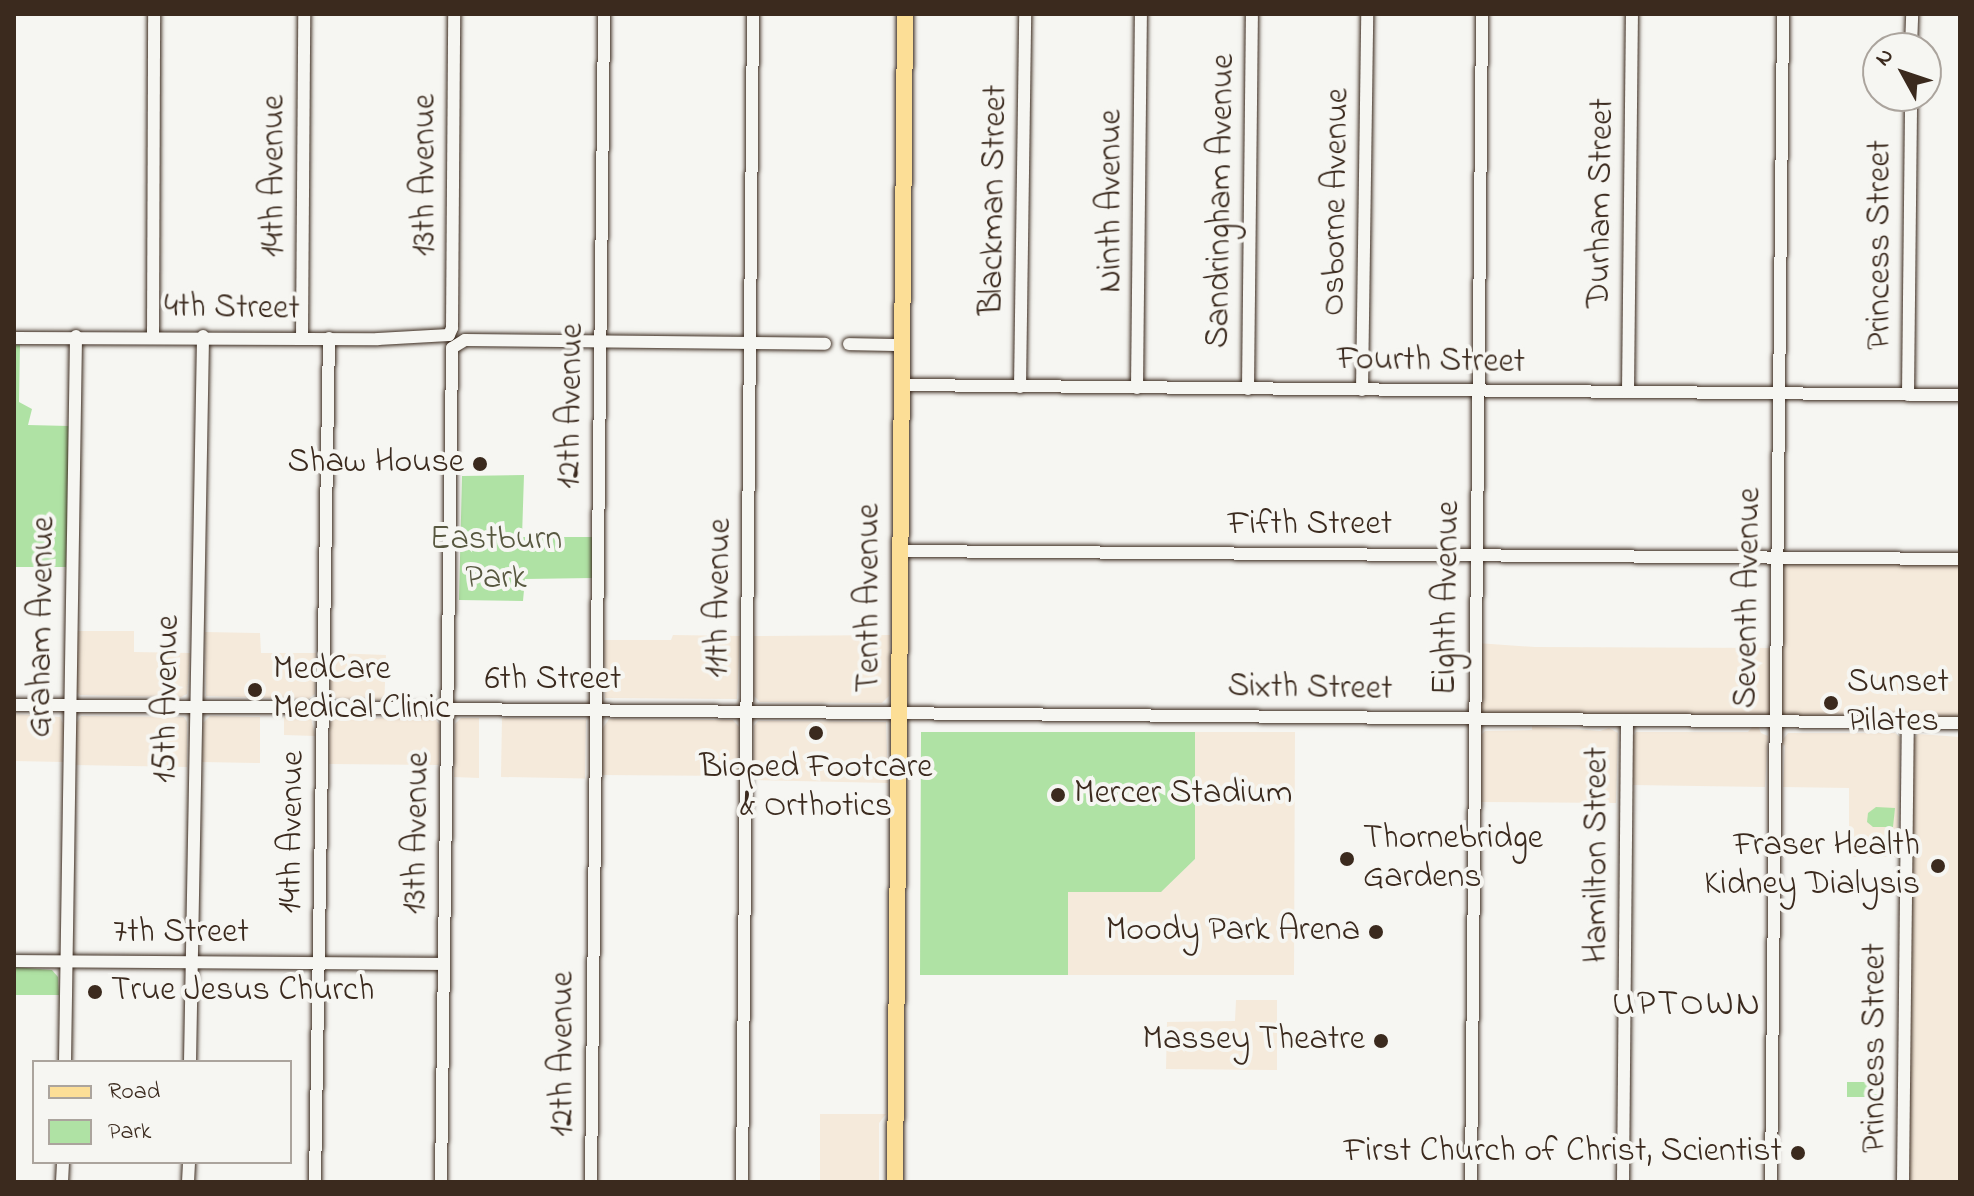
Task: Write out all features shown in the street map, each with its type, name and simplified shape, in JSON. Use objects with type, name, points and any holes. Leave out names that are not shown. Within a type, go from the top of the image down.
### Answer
[{"type":"main road","name":"Tenth Avenue","points":[[895,1182],[905,14]]},
{"type":"street","points":[[153,336],[154,14]]},
{"type":"street","name":"14th Avenue","points":[[302,337],[304,14]]},
{"type":"street","name":"13th Avenue","points":[[441,1182],[450,354],[453,339],[454,14]]},
{"type":"street","name":"12th Avenue","points":[[591,1182],[604,14]]},
{"type":"street","name":"11th Avenue","points":[[742,1182],[753,14]]},
{"type":"street","name":"Blackman Street","points":[[1020,387],[1025,14]]},
{"type":"street","name":"Ninth Avenue","points":[[1137,388],[1141,14]]},
{"type":"street","name":"Sandringham Avenue","points":[[1248,389],[1252,14]]},
{"type":"street","name":"Osborne Avenue","points":[[1362,390],[1367,14]]},
{"type":"street","name":"Eighth Avenue","points":[[1471,1182],[1482,14]]},
{"type":"street","name":"Durham Street","points":[[1628,392],[1632,14]]},
{"type":"street","name":"Seventh Avenue","points":[[1771,1182],[1783,14]]},
{"type":"street","name":"Princess Street","points":[[1908,395],[1911,112]]},
{"type":"street","name":"Graham Avenue","points":[[65,1060],[76,336]]},
{"type":"street","name":"4th Street","points":[[14,338],[203,336],[825,344]]},
{"type":"street","name":"15th Avenue","points":[[190,1060],[203,336]]},
{"type":"street","name":"14th Avenue","points":[[315,1182],[329,338]]},
{"type":"street","points":[[849,344],[902,345]]},
{"type":"street","name":"Fourth Street","points":[[901,385],[1960,395]]},
{"type":"street","name":"Fifth Street","points":[[900,551],[1960,559]]},
{"type":"street","name":"6th Street","points":[[14,705],[900,713]]},
{"type":"street","name":"Sixth Street","points":[[900,713],[1960,723]]},
{"type":"street","name":"Hamilton Street","points":[[1623,1182],[1627,720]]},
{"type":"street","name":"Princess Street","points":[[1903,1182],[1908,723]]},
{"type":"street","name":"7th Street","points":[[14,961],[444,964]]},
{"type":"shaded area","points":[[1777,558],[1960,559],[1960,723],[1474,718],[1477,643],[1535,647],[1775,648]]},
{"type":"shaded area","points":[[77,631],[134,631],[134,652],[190,653],[187,694],[181,697],[80,695],[76,691]]},
{"type":"shaded area","points":[[205,632],[260,633],[261,653],[316,653],[315,694],[308,699],[206,696]]},
{"type":"shaded area","points":[[673,635],[740,636],[737,699],[605,698],[604,640],[671,640]]},
{"type":"shaded area","points":[[890,635],[889,696],[882,703],[760,702],[754,696],[754,636]]},
{"type":"shaded area","points":[[331,653],[386,655],[384,700],[329,698]]},
{"type":"shaded area","points":[[14,714],[60,717],[64,726],[63,762],[14,761]]},
{"type":"shaded area","points":[[81,716],[184,717],[187,722],[187,767],[75,765],[75,726]]},
{"type":"shaded area","points":[[210,716],[260,717],[260,763],[202,762],[203,723]]},
{"type":"shaded area","points":[[284,717],[311,718],[315,736],[284,735]]},
{"type":"shaded area","points":[[334,718],[434,718],[440,725],[439,765],[329,764],[330,723]]},
{"type":"shaded area","points":[[461,718],[479,718],[479,778],[454,777],[455,724]]},
{"type":"shaded area","points":[[502,718],[586,719],[585,778],[501,777]]},
{"type":"shaded area","points":[[609,719],[733,720],[739,727],[738,776],[600,775],[601,731]]},
{"type":"shaded area","points":[[758,721],[886,722],[888,783],[753,780],[754,726]]},
{"type":"shaded area","points":[[1532,726],[1600,731],[1609,728],[1618,733],[1616,803],[1480,802],[1480,736],[1485,731],[1532,730]]},
{"type":"shaded area","points":[[1753,726],[1758,726],[1761,733],[1768,736],[1765,787],[1632,785],[1632,739],[1636,732],[1748,732]]},
{"type":"shaded area","points":[[1195,732],[1295,732],[1294,975],[1068,975],[1068,892],[1160,892],[1195,859]]},
{"type":"shaded area","points":[[1788,733],[1895,733],[1900,737],[1897,857],[1849,857],[1849,788],[1783,787],[1785,746],[1781,742]]},
{"type":"shaded area","points":[[1918,734],[1960,737],[1960,1182],[1912,1182],[1908,1178],[1912,741]]},
{"type":"shaded area","points":[[1236,1000],[1277,1000],[1277,1070],[1166,1069],[1167,1022],[1235,1021]]},
{"type":"shaded area","points":[[820,1114],[886,1114],[879,1123],[879,1182],[820,1182]]},
{"type":"green space","points":[[14,345],[20,345],[19,402],[32,409],[28,425],[69,426],[66,567],[14,567]]},
{"type":"green space","name":"Eastburn Park","points":[[524,475],[522,537],[592,537],[592,578],[525,579],[523,601],[459,600],[462,476]]},
{"type":"green space","name":"Mercer Stadium","points":[[921,732],[1195,732],[1195,859],[1161,892],[1068,892],[1068,975],[920,975]]},
{"type":"green space","points":[[1876,807],[1895,808],[1893,827],[1873,827],[1867,822],[1868,813]]},
{"type":"green space","points":[[14,967],[52,970],[58,977],[59,995],[14,995]]},
{"type":"green space","points":[[1847,1082],[1879,1082],[1879,1097],[1847,1097]]},
{"type":"place","name":"Shaw House","points":[[480,464]]},
{"type":"place","name":"MedCare Medical Clinic","points":[[255,690]]},
{"type":"place","name":"Sunset Pilates","points":[[1831,703]]},
{"type":"place","name":"Bioped Footcare & Orthotics","points":[[816,733]]},
{"type":"place","name":"Mercer Stadium","points":[[1058,795]]},
{"type":"place","name":"Thornebridge Gardens","points":[[1347,859]]},
{"type":"place","name":"Fraser Health Kidney Dialysis","points":[[1938,866]]},
{"type":"place","name":"Moody Park Arena","points":[[1376,932]]},
{"type":"place","name":"True Jesus Church","points":[[95,992]]},
{"type":"place","name":"Massey Theatre","points":[[1381,1041]]},
{"type":"place","name":"First Church of Christ, Scientist","points":[[1798,1153]]},
{"type":"district","name":"UPTOWN","points":[[1687,1006]]}]
